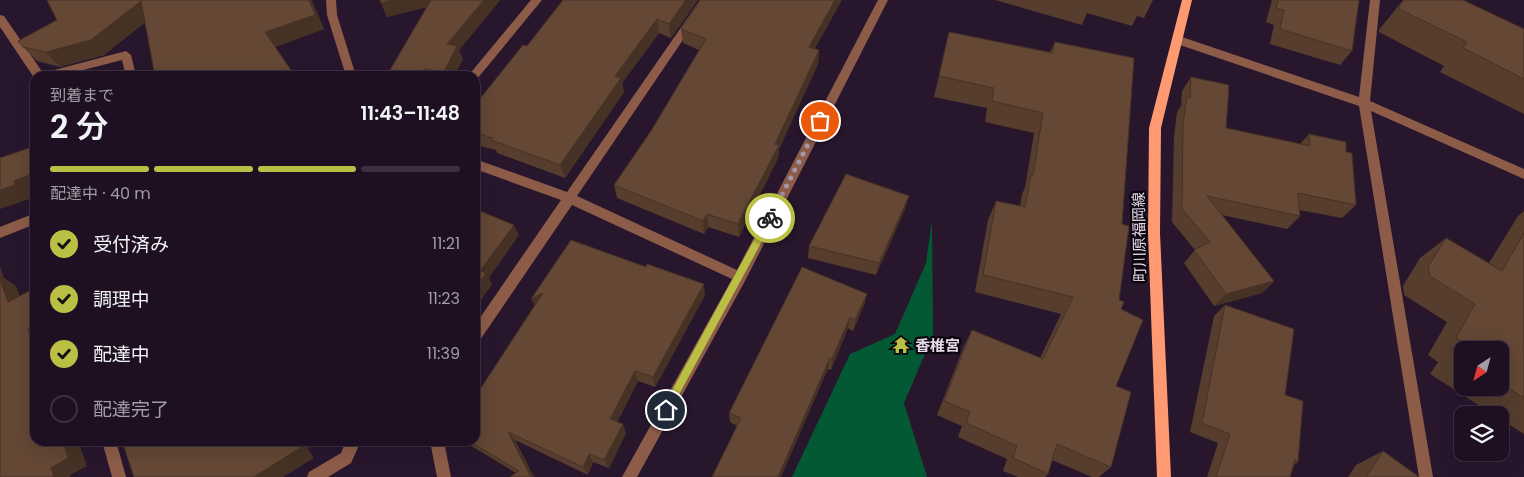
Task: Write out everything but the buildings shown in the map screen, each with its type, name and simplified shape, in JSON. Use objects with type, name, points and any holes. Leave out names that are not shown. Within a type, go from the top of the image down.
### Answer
[{"type":"main road","name":"町川原福岡線","points":[[1164,477],[1154,233],[1155,128],[1187,0]]},
{"type":"street","points":[[331,0],[332,15],[349,71]]},
{"type":"street","points":[[477,71],[537,0]]},
{"type":"street","points":[[480,329],[705,0]]},
{"type":"street","points":[[629,477],[740,277],[883,0]]},
{"type":"street","points":[[1375,0],[1364,104],[1426,477]]},
{"type":"street","points":[[0,19],[36,71]]},
{"type":"street","points":[[1178,40],[1364,104],[1524,174]]},
{"type":"street","points":[[64,71],[126,55],[130,71]]},
{"type":"street","points":[[480,166],[569,198],[740,277]]},
{"type":"street","points":[[0,233],[30,220]]},
{"type":"street","points":[[110,446],[119,477]]},
{"type":"street","points":[[314,477],[346,458],[352,446]]},
{"type":"street","points":[[438,446],[444,477]]},
{"type":"green space","name":"香椎宮","points":[[932,220],[933,335],[904,403],[927,477],[792,477],[850,354],[895,334],[926,263]]},
{"type":"way so far","points":[[770,218],[820,121]]},
{"type":"place","name":"香椎宮","points":[[901,345]]},
{"type":"route","points":[[666,410],[740,277],[770,218]]}]
